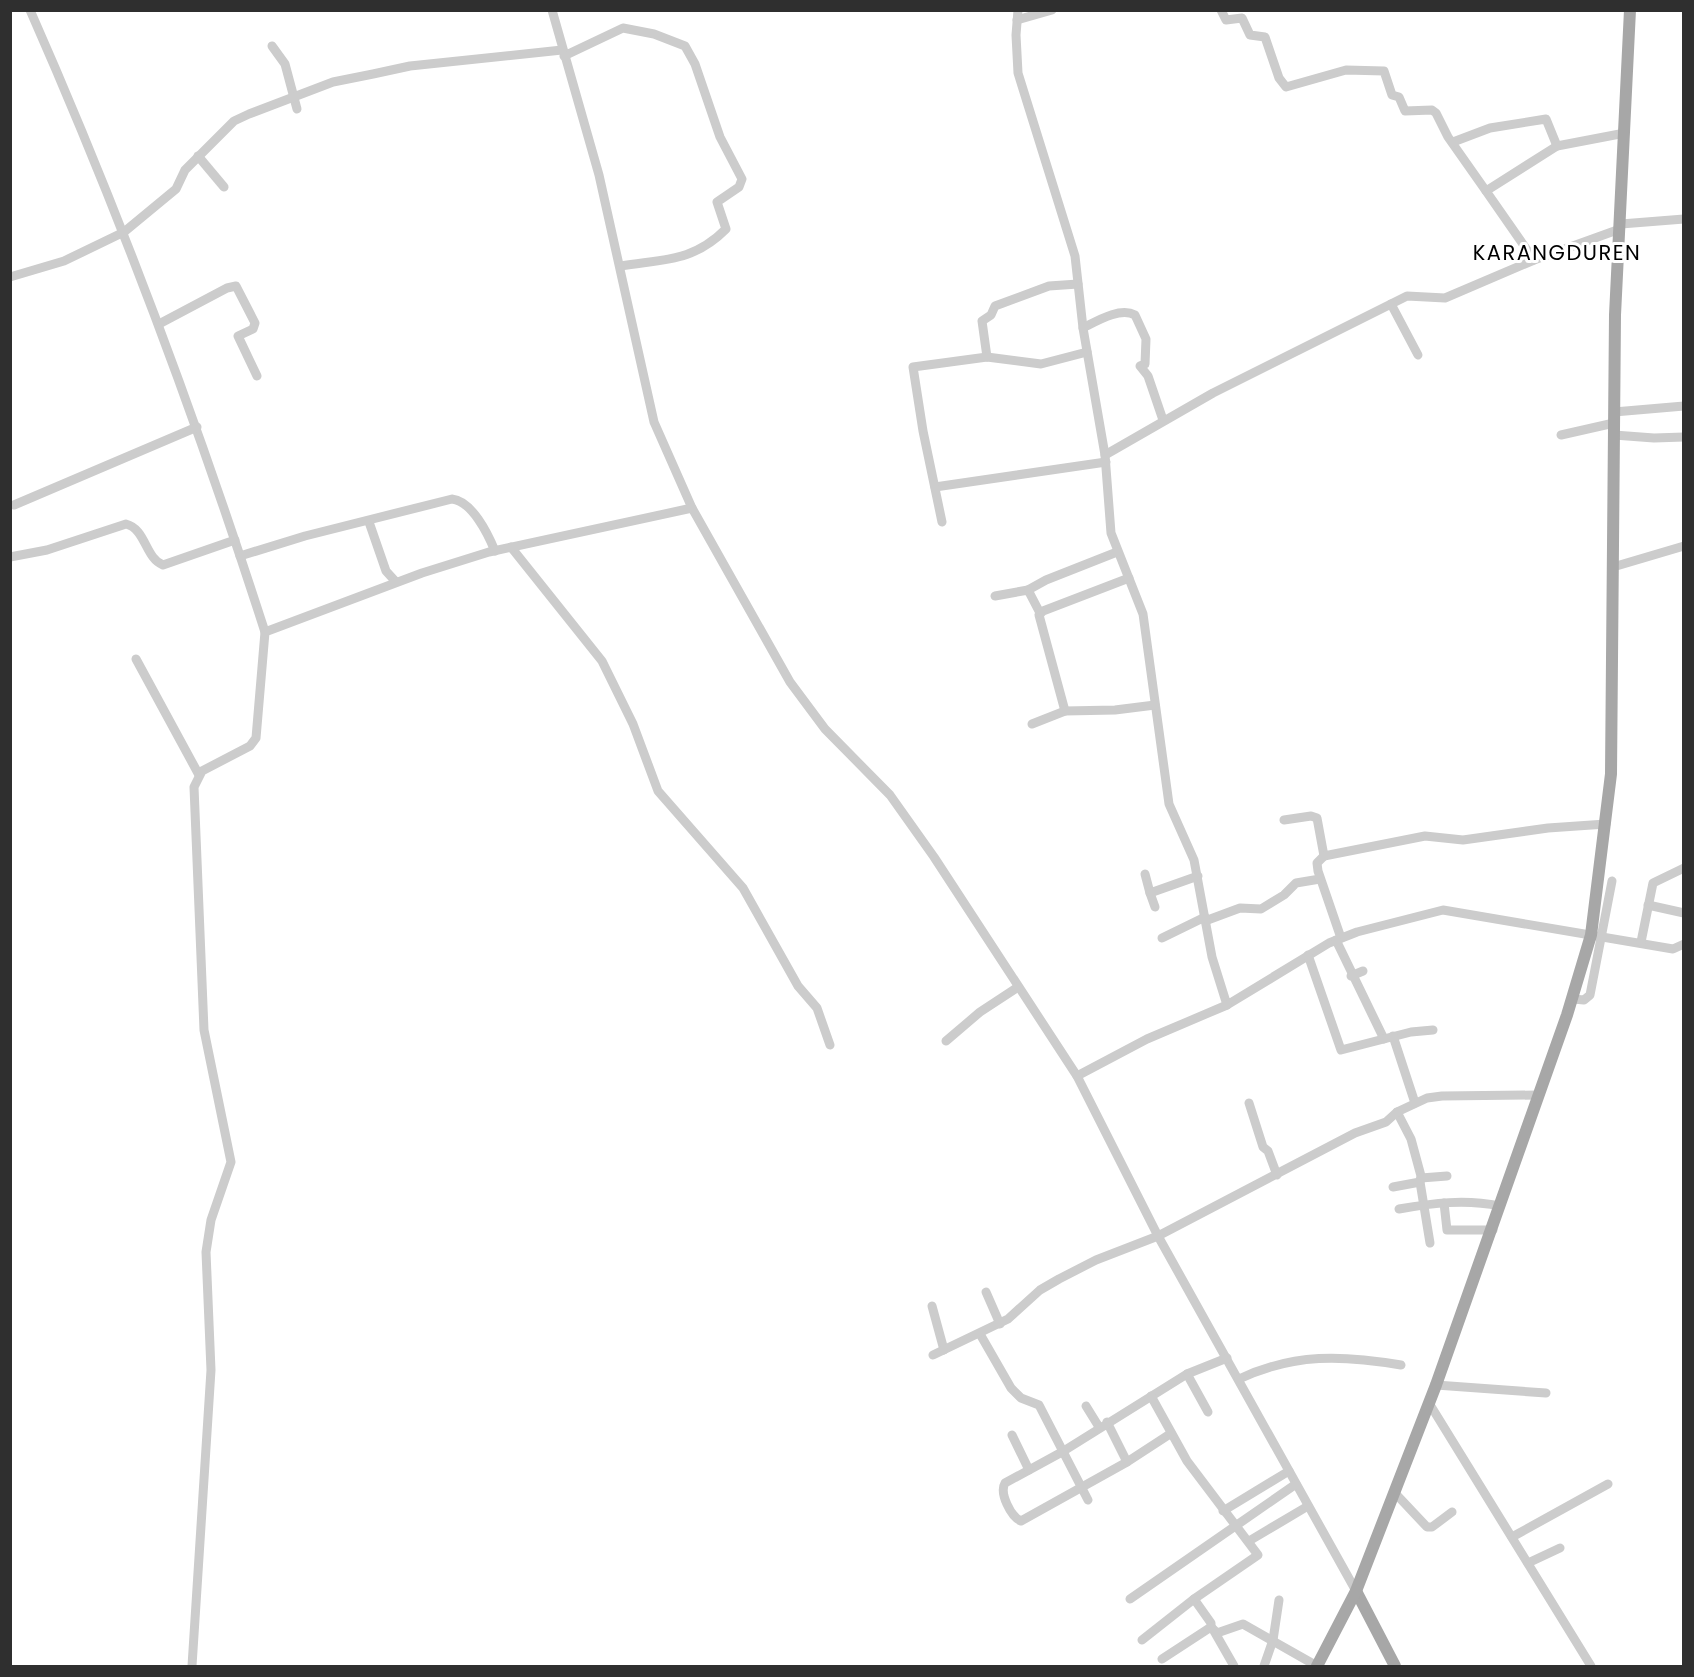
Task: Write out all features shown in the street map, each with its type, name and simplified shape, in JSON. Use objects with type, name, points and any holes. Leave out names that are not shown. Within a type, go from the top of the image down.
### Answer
[{"type":"main road","points":[[1317,1666],[1356,1591],[1436,1385],[1492,1230],[1537,1095],[1597,936],[1612,743],[1614,423],[1630,10]]},
{"type":"main road","points":[[1356,1591],[1395,1666]]},
{"type":"street","points":[[30,10],[124,232],[159,324],[197,427],[265,632],[255,740],[198,774],[194,784],[193,823],[204,1029],[231,1162],[211,1220],[206,1252],[211,1370],[192,1666]]},
{"type":"street","points":[[552,10],[621,266],[654,422],[692,508],[790,682],[822,726],[890,795],[1077,1076],[1158,1236],[1356,1591]]},
{"type":"street","points":[[1052,10],[1018,15],[1018,70],[1070,233],[1083,328],[1106,458],[1109,521],[1117,552],[1143,614],[1169,804],[1194,860],[1212,957],[1227,1005]]},
{"type":"street","points":[[1221,10],[1226,20],[1242,18],[1250,35],[1265,37],[1279,78],[1286,87],[1346,70],[1384,71],[1392,95],[1400,97],[1405,111],[1434,111],[1534,260]]},
{"type":"street","points":[[10,277],[64,261],[124,232],[176,189],[185,170],[234,121],[333,82],[410,66],[563,53],[623,28],[654,34],[685,46],[695,64],[720,137],[742,179],[739,187],[717,202],[726,229],[705,248],[692,254],[621,266]]},
{"type":"street","points":[[272,46],[283,61],[297,109]]},
{"type":"street","points":[[1453,142],[1490,128],[1546,118],[1557,146]]},
{"type":"street","points":[[1486,191],[1557,146],[1625,133]]},
{"type":"street","points":[[198,156],[224,187]]},
{"type":"street","points":[[935,487],[1106,458],[1163,420],[1410,295],[1436,300],[1445,298],[1620,226],[1683,219]]},
{"type":"street","points":[[987,357],[982,321],[991,315],[995,306],[1049,286],[1078,284]]},
{"type":"street","points":[[159,324],[227,288],[236,286],[255,323],[253,329],[238,336],[257,376]]},
{"type":"street","points":[[1391,304],[1418,355]]},
{"type":"street","points":[[1083,328],[1112,315],[1126,312],[1135,315],[1146,339],[1145,364],[1140,366],[1147,375],[1163,420]]},
{"type":"street","points":[[942,522],[923,431],[913,367],[987,357],[1041,364],[1066,360],[1087,352]]},
{"type":"street","points":[[1561,435],[1683,406]]},
{"type":"street","points":[[1614,423],[1648,438],[1683,437]]},
{"type":"street","points":[[14,505],[197,427]]},
{"type":"street","points":[[240,556],[305,536],[456,500],[477,519],[495,551]]},
{"type":"street","points":[[265,632],[396,582],[495,551],[692,508]]},
{"type":"street","points":[[369,522],[386,571],[396,582]]},
{"type":"street","points":[[10,557],[47,550],[127,524],[136,530],[157,562],[163,566],[235,540]]},
{"type":"street","points":[[1613,567],[1683,546]]},
{"type":"street","points":[[511,547],[602,661],[633,724],[658,790],[743,888],[798,986],[816,1006],[830,1044]]},
{"type":"street","points":[[995,596],[1028,590],[1046,580],[1117,552]]},
{"type":"street","points":[[1040,613],[1129,578]]},
{"type":"street","points":[[1004,583],[1007,594]]},
{"type":"street","points":[[1028,590],[1040,613],[1065,711]]},
{"type":"street","points":[[136,659],[198,774]]},
{"type":"street","points":[[1032,724],[1065,711],[1115,710],[1155,705]]},
{"type":"street","points":[[1284,820],[1311,816],[1317,818],[1324,856]]},
{"type":"street","points":[[1415,1103],[1388,1037],[1351,976],[1316,864],[1324,856],[1425,836],[1463,840],[1548,828],[1606,824]]},
{"type":"street","points":[[1641,942],[1654,881],[1683,868]]},
{"type":"street","points":[[1145,874],[1155,907]]},
{"type":"street","points":[[1150,892],[1198,876]]},
{"type":"street","points":[[1162,938],[1205,919],[1240,908],[1261,909],[1284,895],[1296,883],[1320,879]]},
{"type":"street","points":[[1597,936],[1612,881]]},
{"type":"street","points":[[1648,905],[1683,913]]},
{"type":"street","points":[[1077,1076],[1147,1039],[1227,1005],[1338,939],[1443,910],[1641,942],[1676,950],[1683,944]]},
{"type":"street","points":[[1308,955],[1339,1049],[1342,1051],[1388,1037],[1433,1030]]},
{"type":"street","points":[[1351,976],[1363,971]]},
{"type":"street","points":[[946,1041],[980,1012],[1018,987]]},
{"type":"street","points":[[933,1355],[1000,1324],[1040,1290],[1059,1279],[1096,1260],[1158,1236],[1355,1133],[1386,1122],[1397,1112],[1415,1103],[1442,1096],[1537,1095]]},
{"type":"street","points":[[1249,1103],[1263,1147],[1268,1151],[1277,1175]]},
{"type":"street","points":[[1397,1112],[1411,1139],[1430,1243]]},
{"type":"street","points":[[1393,1187],[1447,1176]]},
{"type":"street","points":[[1399,1209],[1444,1203],[1481,1202],[1500,1206]]},
{"type":"street","points":[[1444,1203],[1447,1230]]},
{"type":"street","points":[[1427,1229],[1492,1230]]},
{"type":"street","points":[[986,1292],[1000,1324]]},
{"type":"street","points":[[933,1306],[944,1350]]},
{"type":"street","points":[[980,1334],[1011,1388],[1021,1398],[1040,1405],[1088,1500]]},
{"type":"street","points":[[1239,1379],[1262,1369],[1325,1357],[1359,1358],[1401,1365]]},
{"type":"street","points":[[1170,1434],[1127,1462],[1021,1521],[1018,1520],[1003,1487],[1187,1374],[1227,1358]]},
{"type":"street","points":[[1187,1374],[1208,1412]]},
{"type":"street","points":[[1436,1385],[1546,1393]]},
{"type":"street","points":[[1142,1640],[1194,1599],[1256,1558],[1257,1551],[1223,1511],[1170,1434],[1151,1396]]},
{"type":"street","points":[[1429,1403],[1591,1666]]},
{"type":"street","points":[[1086,1406],[1103,1425],[1127,1462]]},
{"type":"street","points":[[1012,1435],[1029,1470]]},
{"type":"street","points":[[1223,1511],[1289,1471]]},
{"type":"street","points":[[1130,1599],[1296,1484]]},
{"type":"street","points":[[1512,1537],[1608,1484]]},
{"type":"street","points":[[1394,1492],[1426,1527],[1432,1527],[1452,1512]]},
{"type":"street","points":[[1249,1541],[1308,1506]]},
{"type":"street","points":[[1528,1563],[1560,1548]]},
{"type":"street","points":[[1194,1599],[1211,1623],[1234,1666]]},
{"type":"street","points":[[1264,1666],[1273,1640],[1279,1600]]},
{"type":"street","points":[[1213,1629],[1218,1633],[1243,1624],[1317,1666]]},
{"type":"street","points":[[1162,1659],[1213,1629]]},
{"type":"district","name":"KARANGDUREN","points":[[1557,252]]}]
